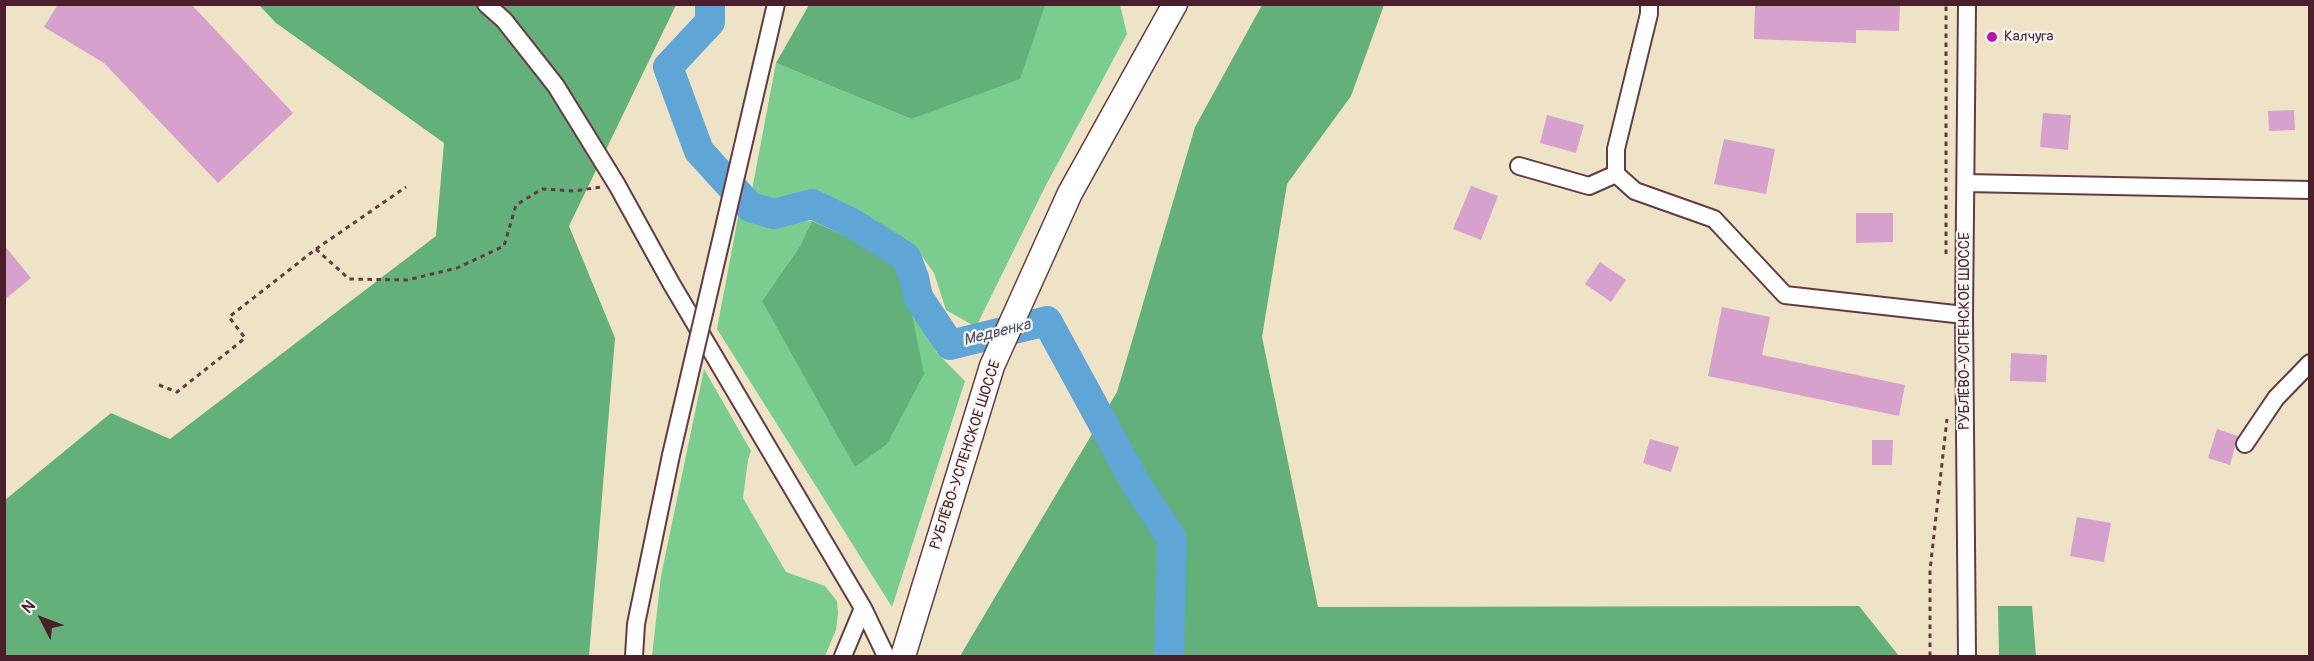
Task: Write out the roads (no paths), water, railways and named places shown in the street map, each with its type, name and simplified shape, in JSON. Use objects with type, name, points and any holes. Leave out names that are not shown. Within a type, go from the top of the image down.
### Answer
[{"type":"main road","name":"РУБЛЁВО-УСПЕНСКОЕ ШОССЕ","points":[[903,657],[992,366],[1070,193],[1175,4]]},
{"type":"street","points":[[486,4],[504,20],[556,86],[617,185],[671,283],[863,608],[886,657]]},
{"type":"street","points":[[634,657],[636,624],[671,455],[776,4]]},
{"type":"street","points":[[1649,4],[1616,149],[1616,174],[1635,191],[1714,219],[1785,295],[1964,315]]},
{"type":"street","name":"РУБЛЁВО-УСПЕНСКОЕ ШОССЕ","points":[[1967,4],[1964,315],[1967,657]]},
{"type":"street","points":[[1519,166],[1589,186],[1616,174]]},
{"type":"street","points":[[1966,183],[2310,190]]},
{"type":"street","points":[[2245,444],[2276,398],[2310,363]]},
{"type":"street","points":[[843,657],[863,608]]},
{"type":"waterway","name":"Медвенка","points":[[710,4],[710,22],[668,67],[699,151],[750,207],[774,214],[812,204],[850,222],[906,257],[918,297],[950,345],[1047,321],[1136,484],[1172,539],[1169,656]]},
{"type":"place","name":"Калчуга","points":[[1992,37]]}]
